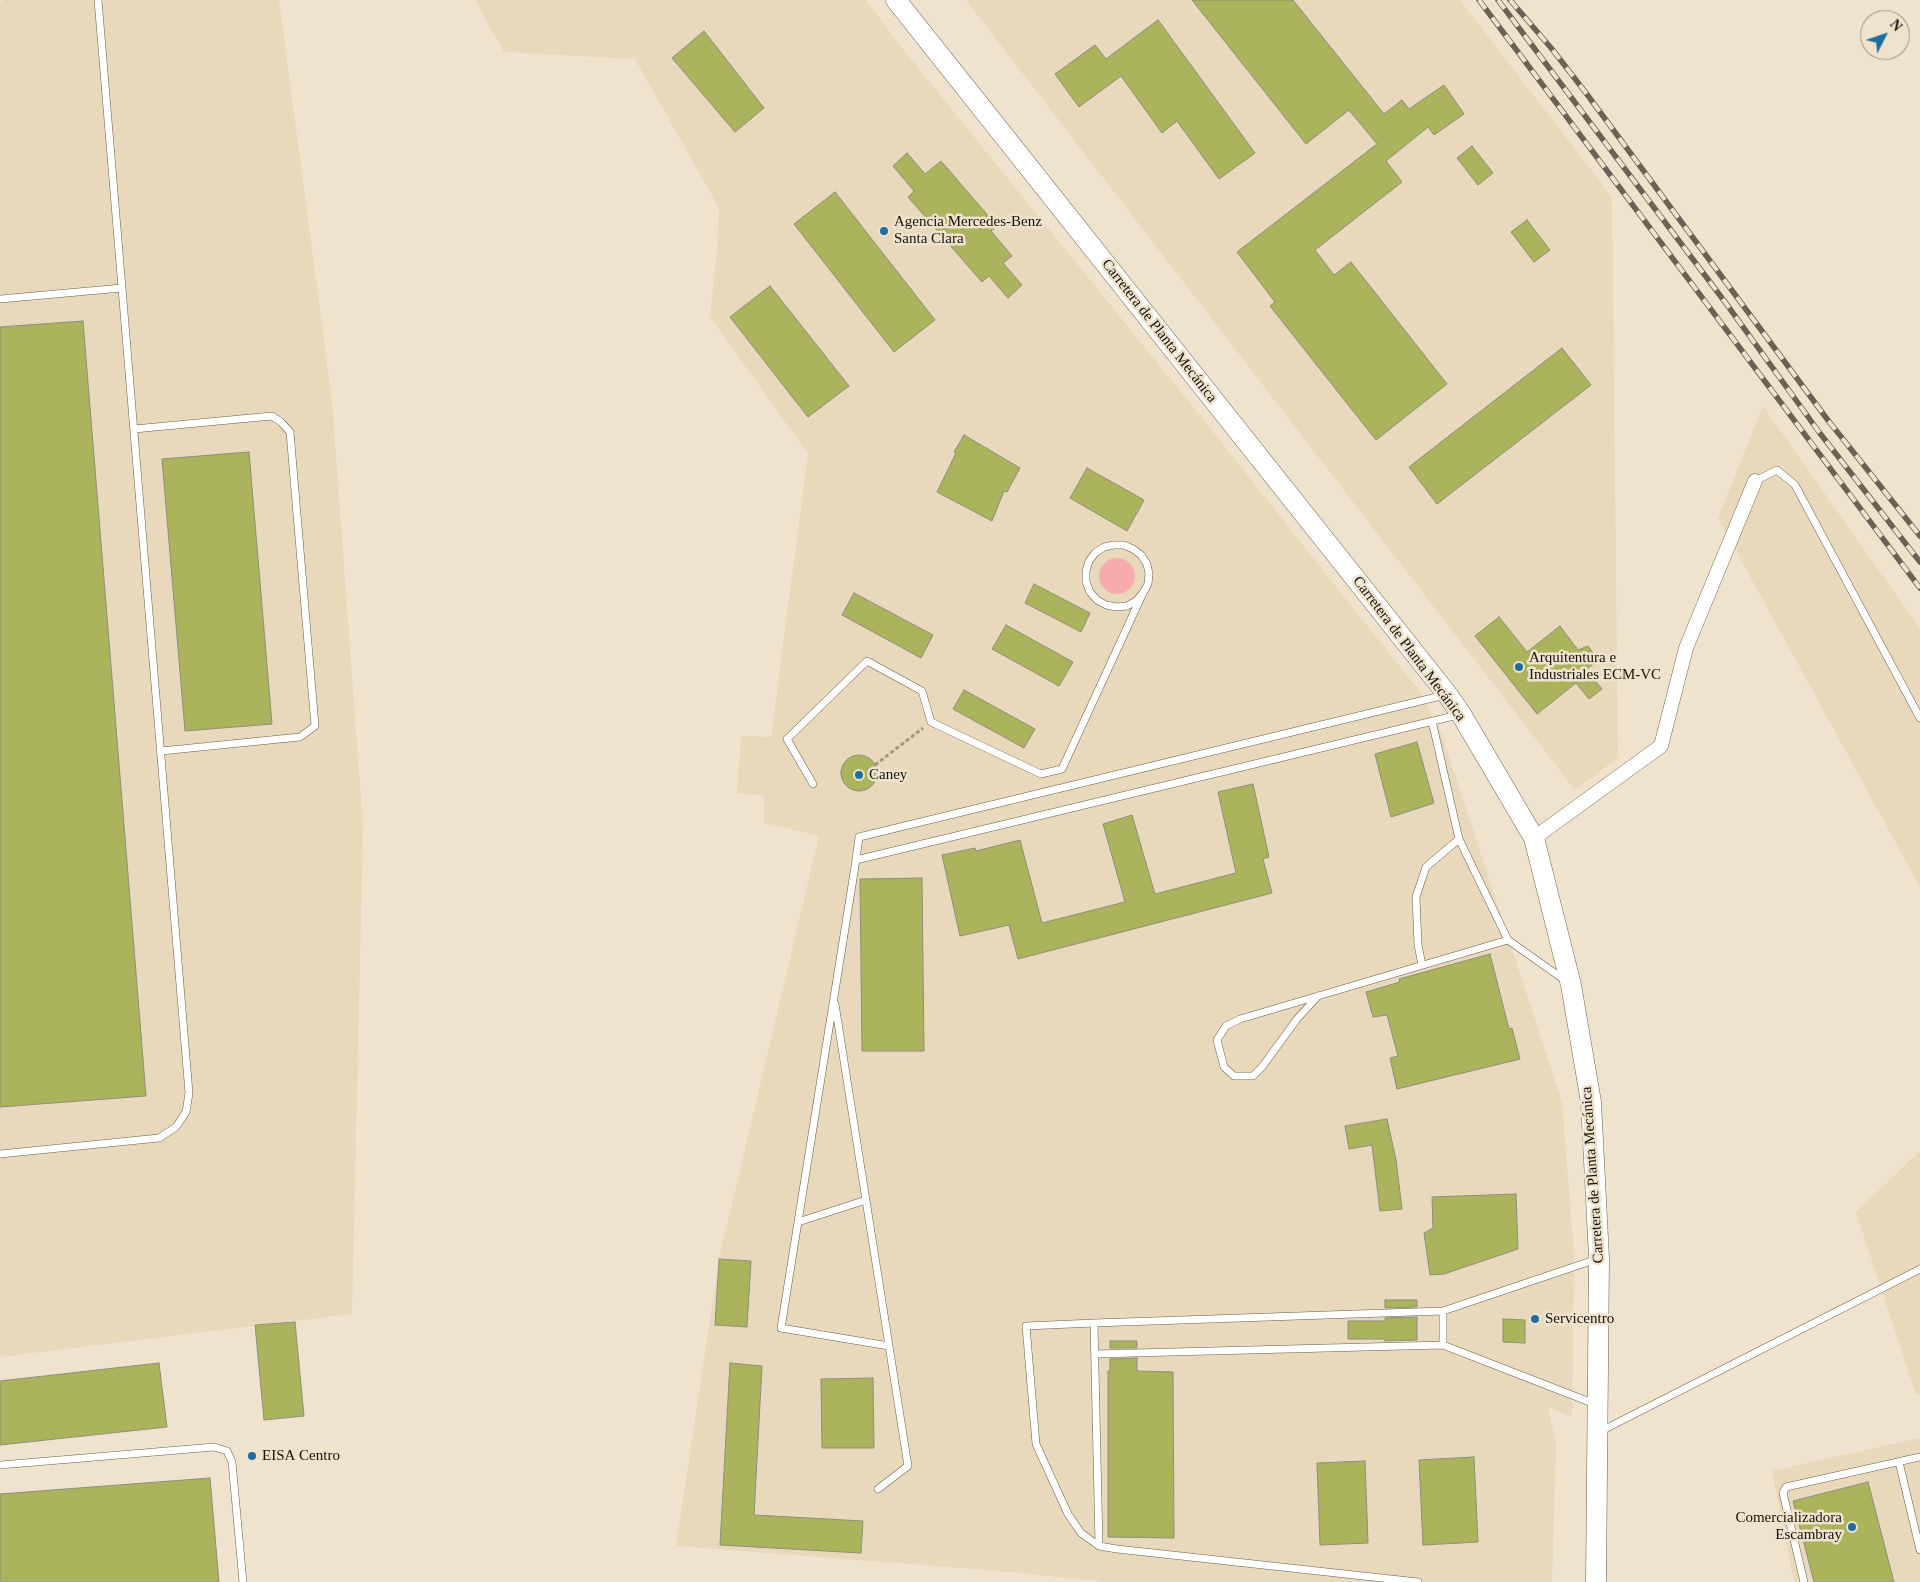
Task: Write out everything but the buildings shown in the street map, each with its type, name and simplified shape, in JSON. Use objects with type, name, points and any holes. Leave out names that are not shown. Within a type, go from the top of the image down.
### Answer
[{"type":"street","name":"Carretera de Planta Mecánica","points":[[896,0],[1447,694],[1461,714],[1534,838],[1571,985],[1591,1102],[1600,1258],[1596,1582]]},
{"type":"street","points":[[1534,838],[1661,746],[1686,648],[1755,481]]},
{"type":"lane","points":[[0,1154],[159,1138],[176,1127],[186,1112],[189,1093],[98,0]]},
{"type":"lane","points":[[0,299],[122,288]]},
{"type":"lane","points":[[134,430],[272,416],[290,432],[315,726],[300,737],[160,751]]},
{"type":"lane","points":[[1755,481],[1777,470],[1795,484],[1920,718]]},
{"type":"lane","points":[[813,784],[787,739],[867,661],[922,691],[931,722],[1040,774],[1062,769],[1148,584],[1149,574],[1141,555],[1124,545],[1114,545],[1100,550],[1089,561],[1086,571],[1088,587],[1097,600],[1106,605],[1127,606],[1136,601],[1143,593]]},
{"type":"lane","points":[[889,1346],[781,1328],[859,837],[1447,694]]},
{"type":"lane","points":[[856,860],[1461,714]]},
{"type":"lane","points":[[1432,721],[1459,839],[1508,940],[1571,985]]},
{"type":"lane","points":[[1422,965],[1418,945],[1416,897],[1426,867],[1459,839]]},
{"type":"lane","points":[[1318,996],[1297,1019],[1262,1067],[1253,1076],[1234,1076],[1224,1067],[1217,1040],[1226,1026],[1240,1018],[1508,940]]},
{"type":"lane","points":[[834,996],[908,1466],[878,1489]]},
{"type":"lane","points":[[798,1222],[866,1200]]},
{"type":"lane","points":[[1418,1582],[1099,1546],[1081,1532],[1068,1514],[1036,1444],[1026,1326],[1443,1311],[1600,1258]]},
{"type":"lane","points":[[1598,1432],[1920,1269]]},
{"type":"lane","points":[[1443,1311],[1443,1345]]},
{"type":"lane","points":[[1094,1323],[1099,1546]]},
{"type":"lane","points":[[1095,1354],[1443,1345],[1598,1406]]},
{"type":"lane","points":[[0,1465],[214,1447],[226,1451],[232,1462],[243,1582]]},
{"type":"lane","points":[[1804,1582],[1783,1493],[1786,1487],[1920,1457]]},
{"type":"lane","points":[[1899,1462],[1920,1550]]},
{"type":"path","points":[[875,765],[931,722]]},
{"type":"shaded area","points":[[2,0],[279,0],[332,401],[363,827],[352,1314],[0,1357],[0,4]]},
{"type":"shaded area","points":[[475,0],[866,0],[902,48],[1198,413],[1420,692],[1441,732],[1562,1102],[1574,1253],[1572,1417],[1548,1407],[1556,1444],[1552,1582],[1108,1582],[987,1570],[676,1546],[719,1259],[819,836],[764,823],[764,796],[737,793],[741,736],[771,737],[808,454],[710,317],[717,254],[719,208],[635,59],[504,52]]},
{"type":"shaded area","points":[[966,0],[1460,0],[1612,197],[1618,758],[1575,790]]},
{"type":"shaded area","points":[[1763,406],[1920,629],[1920,887],[1718,518]]},
{"type":"shaded area","points":[[1117,558],[1130,563],[1135,576],[1130,589],[1117,594],[1104,589],[1099,576],[1104,563]]},
{"type":"shaded area","points":[[1920,1151],[1920,1393],[1916,1395],[1856,1212]]},
{"type":"shaded area","name":"Comercializadora Escambray","points":[[1920,1438],[1920,1582],[1794,1582],[1772,1471]]},
{"type":"railway","points":[[1479,0],[1920,588]]},
{"type":"railway","points":[[1498,0],[1725,302],[1819,432],[1920,562]]},
{"type":"railway","points":[[1510,0],[1552,49],[1586,93],[1827,419],[1920,536]]},
{"type":"place","name":"Agencia Mercedes-Benz Santa Clara","points":[[884,231]]},
{"type":"place","name":"Arquitentura e Industriales ECM-VC","points":[[1519,667]]},
{"type":"place","name":"Caney","points":[[859,775]]},
{"type":"place","name":"Servicentro","points":[[1535,1319]]},
{"type":"place","name":"EISA Centro","points":[[252,1456]]},
{"type":"place","name":"Comercializadora Escambray","points":[[1852,1527]]}]
